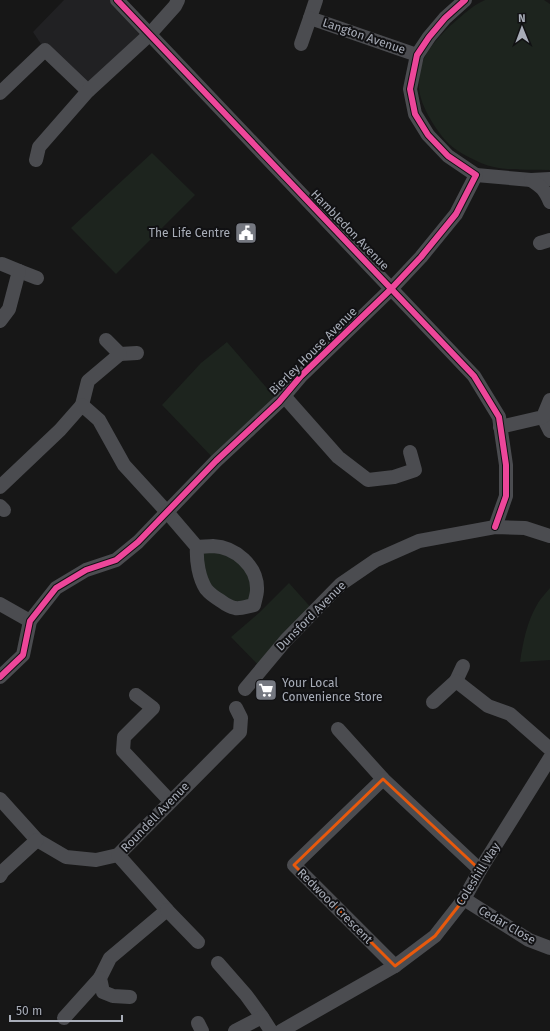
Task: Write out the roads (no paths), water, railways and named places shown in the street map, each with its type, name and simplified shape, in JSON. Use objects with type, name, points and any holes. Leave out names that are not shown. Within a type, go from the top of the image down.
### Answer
[{"type":"street","name":"Hambledon Avenue","points":[[117,0],[474,376],[499,417],[506,465],[506,496],[495,527]]},
{"type":"street","points":[[36,160],[39,146],[88,91],[149,34],[175,6],[178,0]]},
{"type":"street","name":"Langton Avenue","points":[[301,44],[316,0]]},
{"type":"street","points":[[465,0],[444,18],[429,37],[418,55],[410,88],[415,114],[428,136],[448,156],[476,175],[531,180],[550,179]]},
{"type":"street","name":"Langton Avenue","points":[[310,18],[418,55]]},
{"type":"street","points":[[0,93],[42,46],[88,91]]},
{"type":"street","name":"Bierley House Avenue","points":[[0,677],[23,654],[30,621],[56,588],[86,570],[116,560],[138,542],[216,461],[284,396],[301,376],[391,289],[421,257],[456,214],[476,175]]},
{"type":"street","points":[[531,180],[546,192],[550,202]]},
{"type":"street","points":[[2,264],[37,278]]},
{"type":"street","points":[[0,321],[9,309],[19,271]]},
{"type":"street","points":[[106,340],[120,354]]},
{"type":"street","points":[[0,487],[60,430],[82,405],[88,381],[120,354],[137,353]]},
{"type":"street","points":[[284,396],[338,457],[368,480],[394,477],[415,470],[410,452]]},
{"type":"street","points":[[550,400],[543,417],[550,431]]},
{"type":"street","points":[[82,405],[99,420],[124,465],[197,547],[196,555],[200,575],[207,590],[214,597],[235,608],[254,605],[257,589],[255,576],[249,565],[241,556],[229,550],[214,546],[197,547]]},
{"type":"street","points":[[500,427],[543,417]]},
{"type":"street","name":"Dunsford Avenue","points":[[245,689],[286,640],[341,584],[376,560],[419,541],[495,527],[525,528],[550,536]]},
{"type":"street","points":[[0,604],[30,621]]},
{"type":"street","points":[[433,702],[456,682],[463,666]]},
{"type":"street","points":[[456,682],[488,706],[510,714],[550,749]]},
{"type":"street","points":[[136,695],[153,708],[124,737],[123,751],[170,801]]},
{"type":"street","name":"Roundell Avenue","points":[[0,800],[37,840],[66,857],[96,860],[118,855],[240,732],[241,718],[236,708]]},
{"type":"street","points":[[338,729],[383,778],[480,870]]},
{"type":"street","name":"Coleshill Way","points":[[281,1031],[395,966],[435,936],[464,899],[480,870],[550,758]]},
{"type":"street","name":"Redwood Crescent","points":[[383,778],[294,865],[395,966]]},
{"type":"street","points":[[0,876],[37,840]]},
{"type":"street","points":[[118,855],[198,942]]},
{"type":"street","name":"Cedar Close","points":[[464,899],[529,940],[550,948]]},
{"type":"street","points":[[64,1018],[100,978],[110,958],[167,910]]},
{"type":"street","points":[[218,963],[246,995],[271,1031]]},
{"type":"street","points":[[100,978],[103,992],[113,996],[130,997]]},
{"type":"street","points":[[235,1031],[262,1016]]},
{"type":"place","name":"The Life Centre","points":[[246,233]]},
{"type":"place","name":"Your Local Convenience Store","points":[[266,690]]}]
